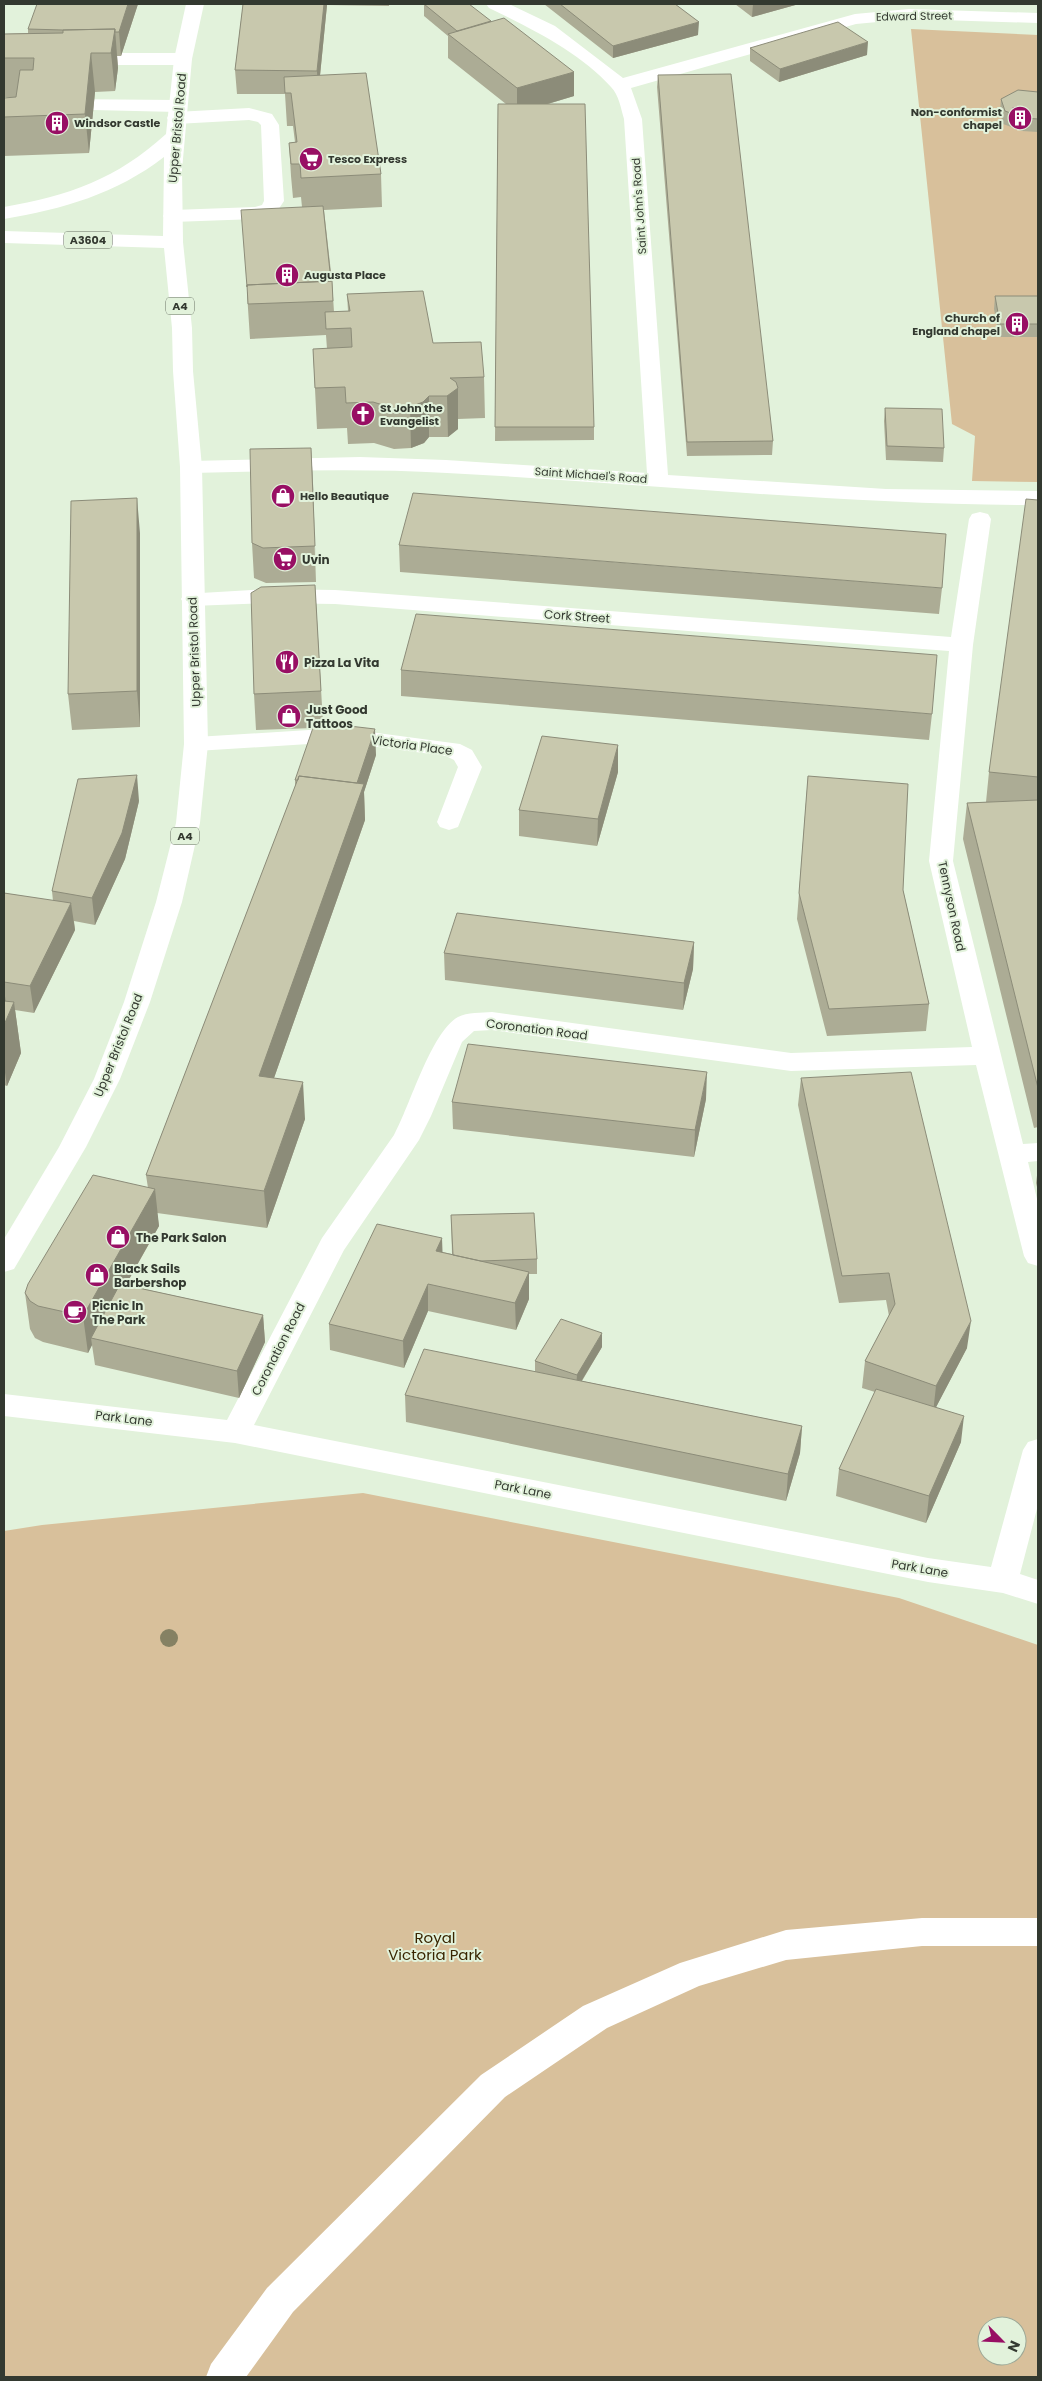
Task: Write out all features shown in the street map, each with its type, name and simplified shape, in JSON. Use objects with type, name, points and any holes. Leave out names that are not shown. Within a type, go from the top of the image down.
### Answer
[{"type":"street","name":"Upper Bristol Road","points":[[4,1262],[76,1139],[107,1079],[137,1002],[168,902],[188,822],[196,744],[191,467],[183,371],[182,328],[173,242],[172,170],[183,59],[195,4]]},
{"type":"street","name":"Saint John's Road","points":[[495,4],[549,30],[620,84],[628,101],[633,119],[658,480]]},
{"type":"street","name":"Edward Street","points":[[620,84],[855,19],[908,14],[1038,18]]},
{"type":"street","points":[[4,59],[183,59]]},
{"type":"street","points":[[38,105],[176,120],[249,114],[265,118],[270,125],[274,202],[269,209],[257,213],[172,216]]},
{"type":"street","points":[[4,213],[64,201],[93,191],[134,171],[155,156],[176,120]]},
{"type":"street","name":"A3604","points":[[4,237],[173,242]]},
{"type":"street","name":"Saint Michael's Road","points":[[191,467],[360,463],[446,466],[886,496],[986,508],[1038,498]]},
{"type":"street","name":"Tennyson Road","points":[[986,508],[961,646],[941,861],[987,1056],[1025,1153],[1038,1256]]},
{"type":"street","name":"Cork Street","points":[[192,599],[268,596],[335,597],[961,646]]},
{"type":"street","name":"Victoria Place","points":[[196,744],[340,735],[452,749],[464,755],[470,767],[449,822]]},
{"type":"street","name":"Coronation Road","points":[[235,1432],[332,1245],[405,1140],[418,1116],[451,1037],[467,1023],[492,1021],[791,1062],[987,1056]]},
{"type":"street","name":"Park Lane","points":[[4,1405],[235,1432],[918,1568],[1003,1581],[1038,1592]]},
{"type":"street","points":[[1003,1581],[1038,1450]]},
{"type":"street","points":[[224,2377],[280,2300],[493,2086],[595,2017],[692,1973],[786,1945],[922,1932],[1038,1932]]},
{"type":"green space","points":[[911,29],[1038,35],[1038,482],[972,481],[975,436],[952,424]]},
{"type":"green space","name":"Royal Victoria Park","points":[[363,1493],[899,1598],[1038,1645],[1038,2377],[4,2377],[4,1531],[42,1525]]},
{"type":"building","points":[[37,4],[128,4],[119,32],[115,32],[115,29],[28,29]]},
{"type":"building","points":[[243,4],[324,4],[317,71],[235,70]]},
{"type":"building","points":[[424,4],[469,4],[491,21],[457,31]]},
{"type":"building","points":[[560,4],[675,4],[699,22],[613,46]]},
{"type":"building","points":[[504,18],[574,72],[517,88],[448,34]]},
{"type":"building","points":[[838,22],[868,42],[780,69],[750,48]]},
{"type":"building","points":[[115,29],[111,53],[91,53],[85,114],[4,117],[4,98],[16,97],[20,70],[33,70],[34,58],[4,58],[4,34],[63,33],[63,30]]},
{"type":"building","points":[[366,73],[381,174],[301,178],[300,164],[291,164],[289,143],[297,142],[291,93],[285,93],[284,77]]},
{"type":"building","points":[[731,74],[773,441],[687,442],[658,75]]},
{"type":"building","points":[[1018,90],[1038,92],[1038,119],[1024,118],[1005,111],[1001,99]]},
{"type":"building","points":[[498,104],[585,104],[594,427],[495,427]]},
{"type":"building","points":[[323,206],[331,281],[247,285],[247,287],[241,210]]},
{"type":"building","points":[[332,281],[333,301],[248,304],[247,285]]},
{"type":"building","points":[[423,291],[433,343],[481,342],[484,377],[450,378],[456,382],[458,388],[447,396],[429,396],[423,402],[410,407],[393,408],[373,402],[346,403],[345,387],[315,388],[313,349],[352,347],[351,328],[326,329],[325,312],[350,311],[347,294]]},
{"type":"building","points":[[995,296],[1038,296],[1038,324],[1000,324]]},
{"type":"building","points":[[885,408],[942,409],[944,448],[887,446]]},
{"type":"building","points":[[311,448],[315,546],[263,548],[252,543],[250,449]]},
{"type":"building","points":[[413,493],[946,534],[942,588],[399,545]]},
{"type":"building","points":[[137,498],[137,691],[68,694],[71,501]]},
{"type":"building","points":[[1026,499],[1038,500],[1038,777],[989,772]]},
{"type":"building","points":[[315,585],[321,691],[254,694],[251,593],[261,587]]},
{"type":"building","points":[[416,614],[937,655],[932,714],[401,670]]},
{"type":"building","points":[[315,722],[375,729],[357,783],[299,776],[298,780],[295,780]]},
{"type":"building","points":[[542,736],[618,745],[598,819],[519,810]]},
{"type":"building","points":[[137,775],[122,833],[92,898],[52,891],[78,779]]},
{"type":"building","points":[[299,776],[364,784],[259,1076],[303,1082],[264,1191],[146,1175]]},
{"type":"building","points":[[808,776],[908,784],[903,890],[929,1004],[829,1009],[799,893]]},
{"type":"building","points":[[1038,800],[1038,1088],[967,803]]},
{"type":"building","points":[[4,893],[71,903],[30,986],[4,982]]},
{"type":"building","points":[[457,913],[694,942],[684,983],[444,953]]},
{"type":"building","points":[[4,1001],[14,1002],[4,1025]]},
{"type":"building","points":[[468,1044],[707,1072],[695,1130],[452,1102]]},
{"type":"building","points":[[911,1072],[971,1321],[936,1386],[865,1361],[895,1304],[889,1273],[842,1276],[801,1078]]},
{"type":"building","points":[[93,1175],[155,1189],[83,1316],[38,1306],[30,1301],[25,1293],[28,1284]]},
{"type":"building","points":[[534,1213],[537,1259],[481,1261],[453,1255],[451,1215]]},
{"type":"building","points":[[377,1224],[442,1238],[436,1251],[529,1272],[515,1303],[428,1284],[403,1341],[329,1324]]},
{"type":"building","points":[[120,1284],[263,1315],[237,1371],[91,1338]]},
{"type":"building","points":[[561,1319],[602,1333],[577,1375],[535,1361]]},
{"type":"building","points":[[424,1349],[802,1426],[788,1474],[405,1395]]},
{"type":"building","points":[[876,1389],[964,1416],[929,1496],[839,1469]]},
{"type":"place","name":"Non-conformist chapel","points":[[1020,118]]},
{"type":"place","name":"Windsor Castle","points":[[57,123]]},
{"type":"place","name":"Tesco Express","points":[[311,159]]},
{"type":"place","name":"Augusta Place","points":[[287,275]]},
{"type":"place","name":"Church of England chapel","points":[[1017,324]]},
{"type":"place","name":"St John the Evangelist","points":[[363,414]]},
{"type":"place","name":"Hello Beautique","points":[[283,496]]},
{"type":"place","name":"Uvin","points":[[285,559]]},
{"type":"place","name":"Pizza La Vita","points":[[287,662]]},
{"type":"place","name":"Just Good Tattoos","points":[[289,716]]},
{"type":"place","name":"The Park Salon","points":[[118,1237]]},
{"type":"place","name":"Black Sails Barbershop","points":[[97,1275]]},
{"type":"place","name":"Picnic In The Park","points":[[75,1312]]}]
